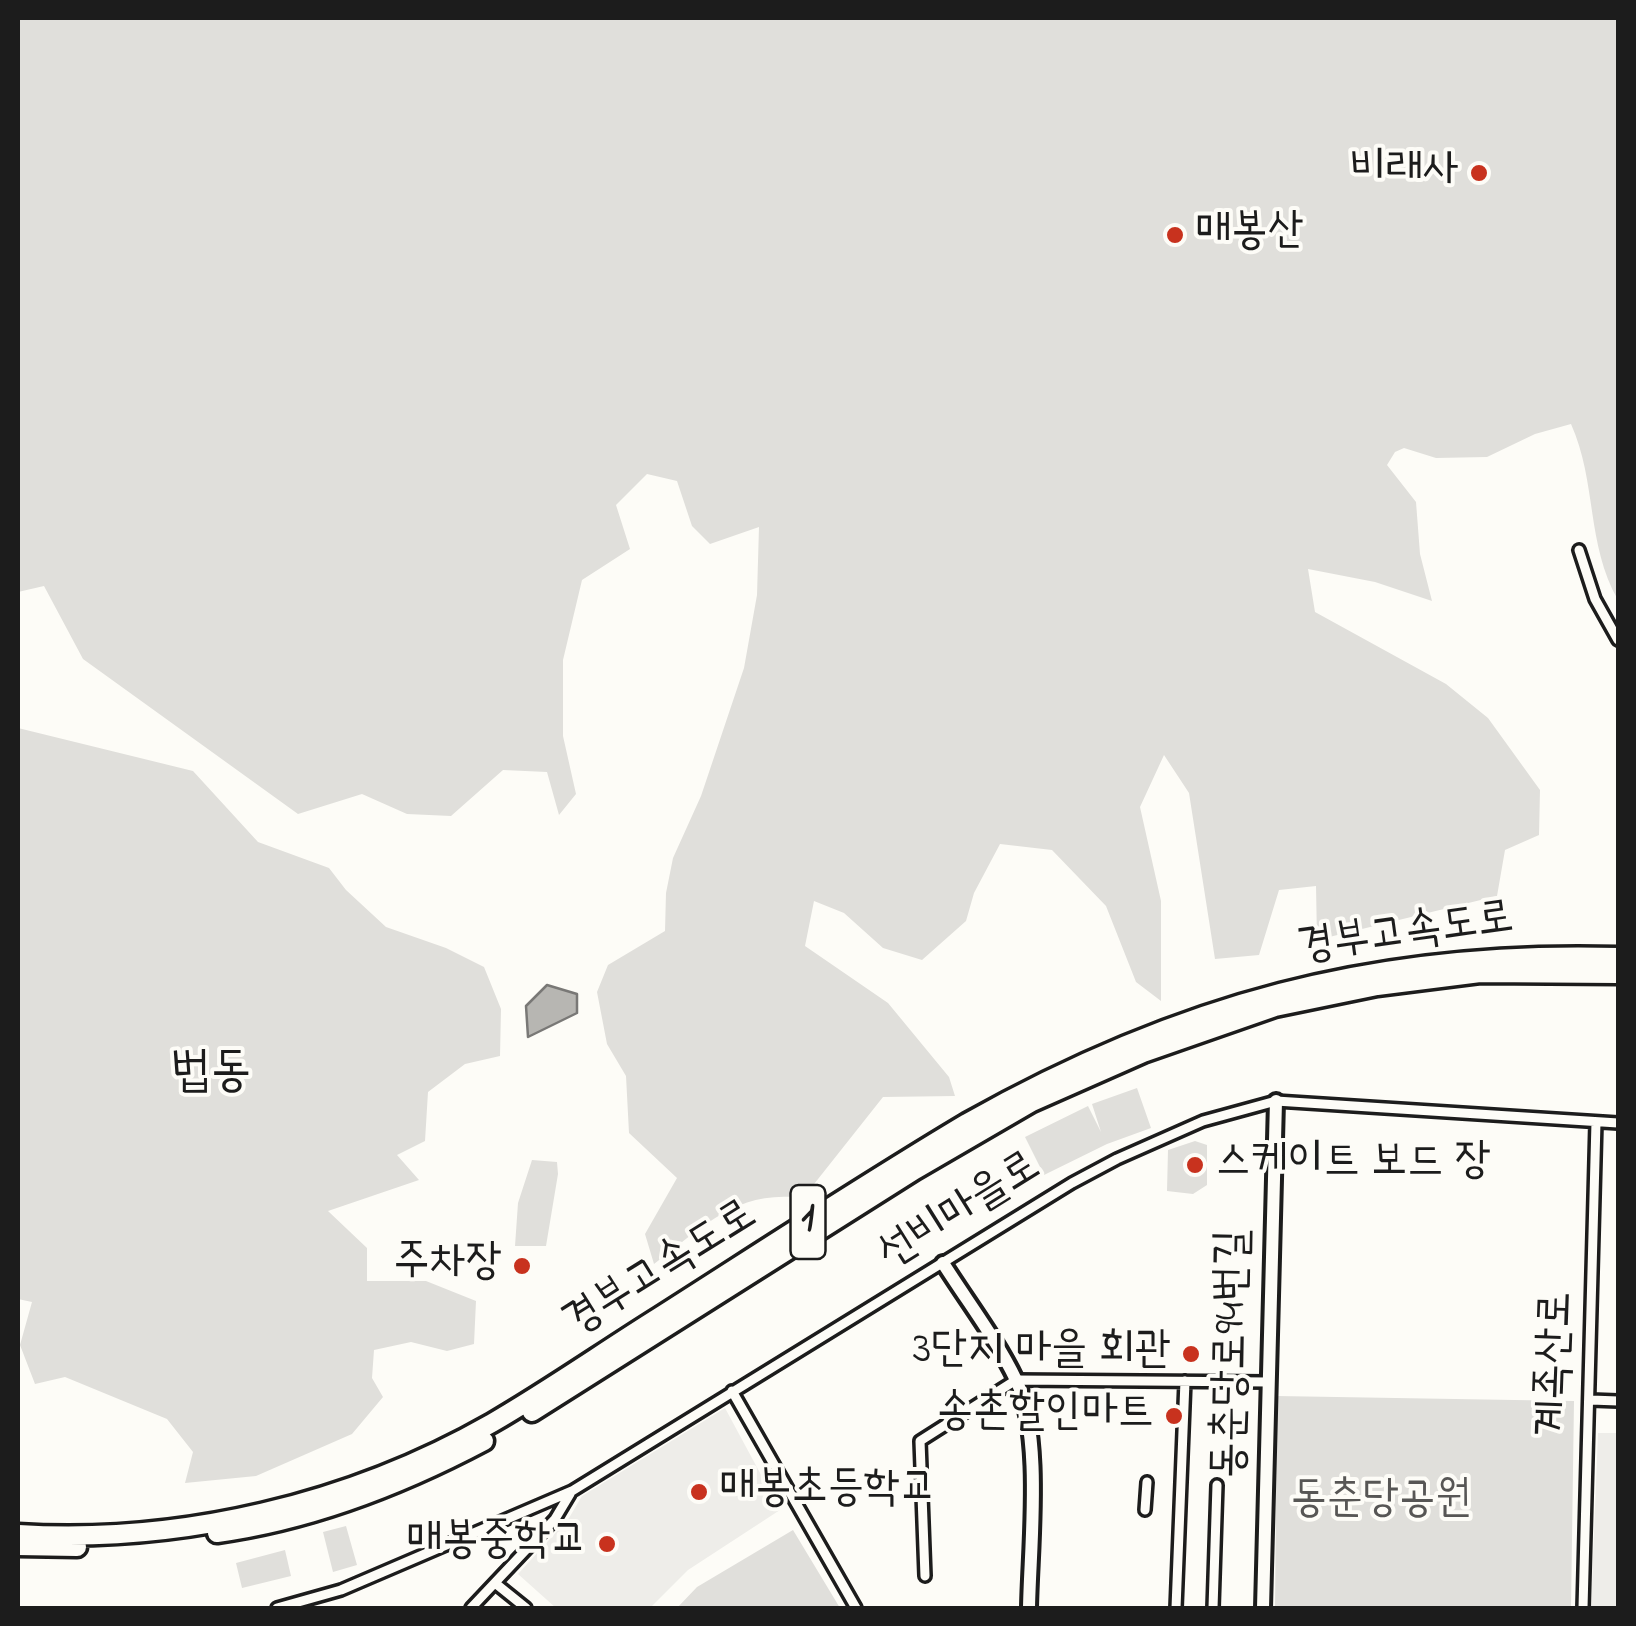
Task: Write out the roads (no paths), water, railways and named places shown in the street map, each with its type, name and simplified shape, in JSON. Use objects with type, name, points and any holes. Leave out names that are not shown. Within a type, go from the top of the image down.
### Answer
[{"type":"highway","name":"경부고속도로","points":[[18,1534],[105,1536],[238,1518],[324,1495],[408,1464],[493,1422],[967,1122],[1024,1090],[1200,1016],[1268,994],[1406,967],[1532,956],[1618,957]]},
{"type":"highway","name":"경부고속도로","points":[[18,1546],[110,1546],[263,1527],[414,1476],[501,1431],[915,1170],[1032,1102],[1216,1026],[1293,1003],[1425,979],[1480,973],[1618,974]]},
{"type":"main road","name":"동춘당로94번길","points":[[1264,1608],[1276,1101]]},
{"type":"main road","points":[[943,1263],[1016,1380],[1025,1404],[1031,1448],[1029,1608]]},
{"type":"street","points":[[1579,550],[1594,598],[1618,640]]},
{"type":"street","name":"선비마을로","points":[[277,1608],[340,1590],[572,1491],[1032,1206],[1117,1159],[1203,1121],[1276,1101],[1618,1123]]},
{"type":"street","name":"계족산로","points":[[1583,1608],[1596,1122]]},
{"type":"street","points":[[925,1576],[920,1441],[1016,1380],[1269,1382]]},
{"type":"street","points":[[1176,1608],[1185,1381]]},
{"type":"street","points":[[732,1391],[856,1608]]},
{"type":"street","points":[[1591,1400],[1618,1401]]},
{"type":"street","points":[[1146,1510],[1147,1482]]},
{"type":"street","points":[[1213,1608],[1216,1486]]},
{"type":"street","points":[[470,1608],[555,1519],[572,1491]]},
{"type":"street","points":[[495,1583],[526,1608]]},
{"type":"place","name":"비래사","points":[[1479,173]]},
{"type":"place","name":"매봉산","points":[[1175,235]]},
{"type":"place","name":"스케이트 보드 장","points":[[1195,1165]]},
{"type":"place","name":"주차장","points":[[522,1266]]},
{"type":"place","name":"3단지 마을 회관","points":[[1191,1354]]},
{"type":"place","name":"송촌할인마트","points":[[1174,1416]]},
{"type":"place","name":"매봉초등학교","points":[[699,1492]]},
{"type":"place","name":"매봉중학교","points":[[607,1544]]},
{"type":"district","name":"법동","points":[[211,1076]]},
{"type":"park label","name":"동춘당공원","points":[[1381,1503]]}]
